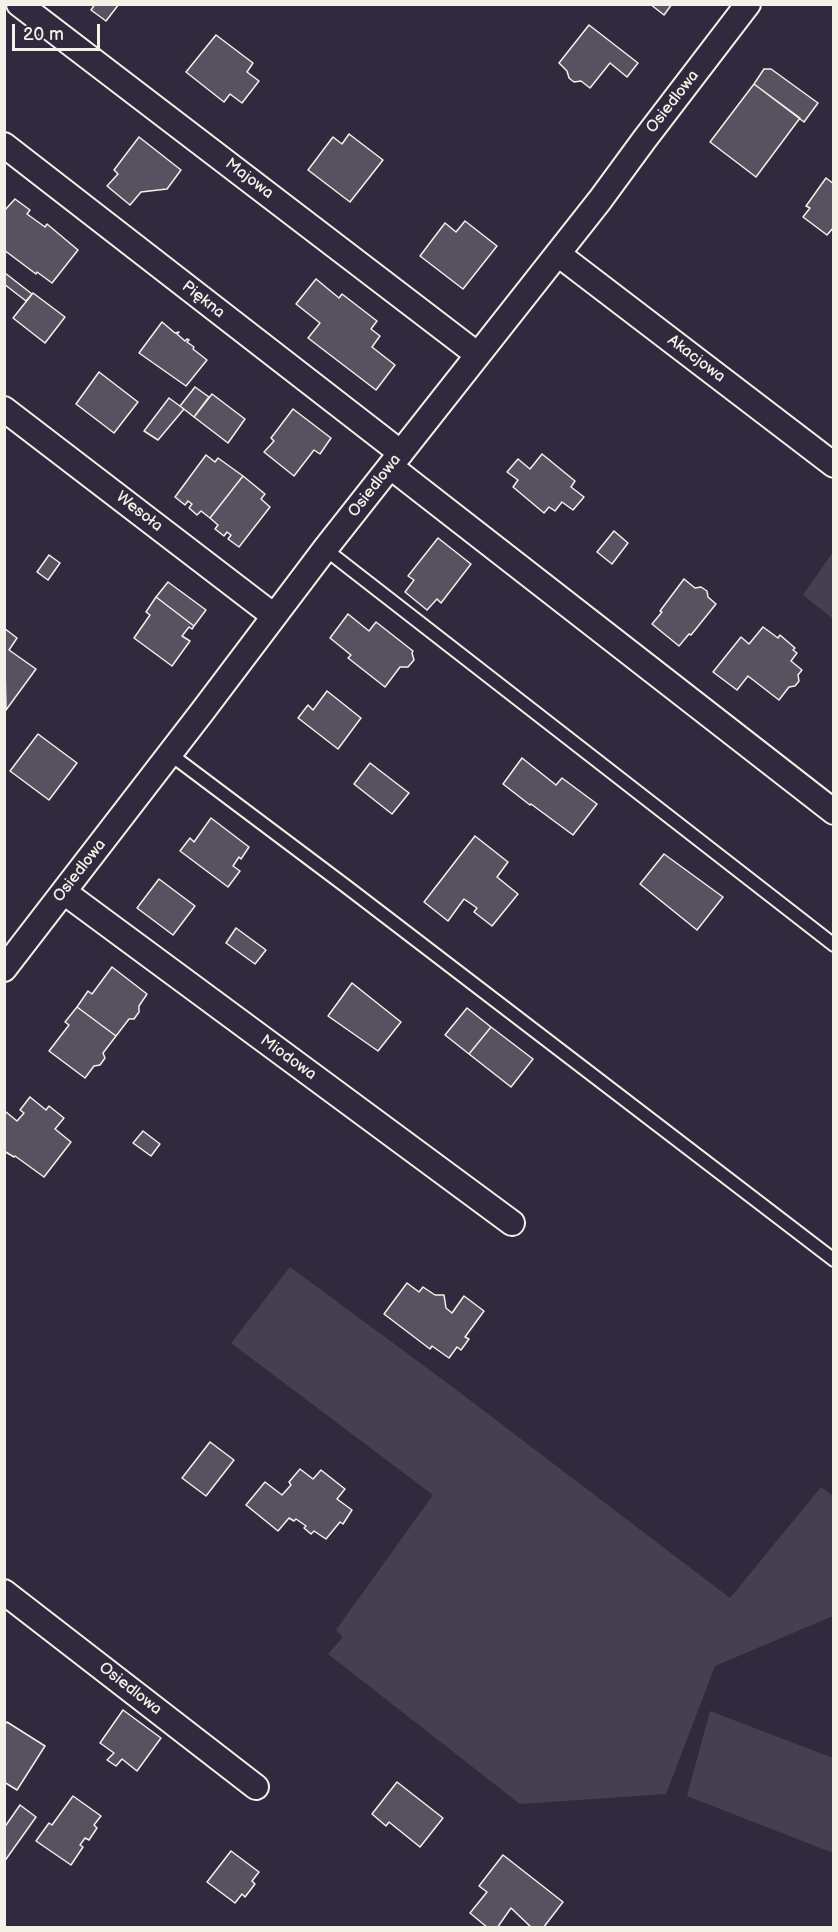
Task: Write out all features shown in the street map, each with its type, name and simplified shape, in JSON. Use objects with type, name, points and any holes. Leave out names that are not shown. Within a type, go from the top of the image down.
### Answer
[{"type":"street","name":"Majowa","points":[[20,4],[478,355]]},
{"type":"street","name":"Osiedlowa","points":[[4,969],[325,549],[558,254],[748,4]]},
{"type":"street","name":"Piękna","points":[[4,145],[834,812]]},
{"type":"street","name":"Akacjowa","points":[[558,254],[834,465]]},
{"type":"street","name":"Wesoła","points":[[4,409],[274,616]]},
{"type":"street","name":"Miodowa","points":[[64,892],[512,1223]]},
{"type":"street","name":"Osiedlowa","points":[[4,1592],[256,1787]]},
{"type":"lane","points":[[325,549],[834,945]]},
{"type":"lane","points":[[170,754],[834,1260]]},
{"type":"shaded area","points":[[833,552],[833,619],[803,595]]},
{"type":"shaded area","points":[[290,1267],[450,1385],[730,1598],[821,1487],[833,1496],[833,1616],[715,1666],[666,1794],[520,1804],[328,1654],[343,1637],[336,1630],[433,1495],[231,1343]]},
{"type":"shaded area","points":[[710,1711],[833,1758],[833,1853],[687,1796]]},
{"type":"building","points":[[95,4],[119,4],[106,21],[91,10]]},
{"type":"building","points":[[650,4],[672,4],[664,15]]},
{"type":"building","points":[[589,25],[638,63],[627,77],[610,63],[590,88],[581,81],[574,82],[569,78],[567,71],[559,63]]},
{"type":"building","points":[[216,35],[253,63],[247,72],[259,81],[242,103],[230,94],[224,102],[186,72]]},
{"type":"building","points":[[764,69],[771,69],[818,103],[804,122],[754,84]]},
{"type":"building","points":[[754,84],[800,118],[756,177],[710,142]]},
{"type":"building","points":[[349,134],[383,160],[350,202],[308,170],[333,137],[342,144]]},
{"type":"building","points":[[139,137],[181,170],[167,189],[141,192],[130,205],[107,186],[118,174],[114,170]]},
{"type":"building","points":[[826,178],[834,184],[834,227],[827,235],[803,217],[810,208],[806,206]]},
{"type":"building","points":[[15,199],[30,210],[27,214],[45,227],[47,224],[78,250],[52,283],[4,250],[4,211]]},
{"type":"building","points":[[465,221],[497,246],[463,289],[420,256],[445,223],[456,232]]},
{"type":"building","points":[[5,273],[32,294],[26,301],[4,284]]},
{"type":"building","points":[[316,279],[339,298],[342,294],[377,321],[371,329],[380,336],[372,347],[395,365],[376,390],[308,338],[320,323],[296,304]]},
{"type":"building","points":[[33,293],[65,317],[45,343],[13,318]]},
{"type":"building","points":[[162,322],[175,333],[179,332],[177,334],[185,341],[189,340],[187,342],[194,347],[193,349],[207,360],[186,386],[139,353]]},
{"type":"building","points":[[99,372],[138,402],[114,433],[76,404]]},
{"type":"building","points":[[195,387],[209,397],[194,417],[180,406]]},
{"type":"building","points":[[212,394],[245,419],[228,443],[194,417]]},
{"type":"building","points":[[169,398],[184,409],[158,440],[144,431]]},
{"type":"building","points":[[293,409],[331,438],[320,454],[314,450],[294,476],[264,452],[274,441],[271,438]]},
{"type":"building","points":[[542,454],[575,481],[571,487],[584,497],[573,510],[562,502],[555,511],[549,507],[544,513],[513,487],[518,480],[507,472],[518,459],[530,469]]},
{"type":"building","points":[[206,455],[215,462],[218,458],[243,476],[210,518],[201,511],[197,515],[189,508],[192,504],[188,501],[185,505],[175,497]]},
{"type":"building","points":[[243,476],[265,494],[261,499],[270,507],[239,547],[228,539],[231,535],[227,532],[224,536],[215,529],[218,525],[210,518]]},
{"type":"building","points":[[614,531],[628,543],[612,564],[597,552]]},
{"type":"building","points":[[438,538],[471,564],[441,603],[437,599],[427,610],[405,592],[414,580],[408,576]]},
{"type":"building","points":[[49,555],[60,563],[48,580],[37,572]]},
{"type":"building","points":[[684,579],[695,588],[701,587],[707,591],[708,597],[716,604],[679,646],[652,624]]},
{"type":"building","points":[[168,582],[206,610],[194,626],[156,597]]},
{"type":"building","points":[[156,597],[194,626],[192,629],[189,627],[182,636],[190,641],[172,666],[134,638],[150,615],[146,612]]},
{"type":"building","points":[[348,614],[369,631],[376,622],[413,651],[414,660],[408,667],[400,667],[385,687],[348,658],[351,655],[330,638]]},
{"type":"building","points":[[763,627],[778,638],[780,635],[795,648],[793,650],[797,653],[791,661],[802,670],[798,675],[799,681],[795,686],[789,687],[779,700],[748,676],[737,690],[713,672],[741,637],[749,644]]},
{"type":"building","points":[[4,628],[17,638],[9,650],[36,669],[6,710]]},
{"type":"building","points":[[327,691],[361,718],[338,749],[298,718],[308,705],[313,710]]},
{"type":"building","points":[[38,734],[77,763],[49,800],[10,771]]},
{"type":"building","points":[[522,758],[556,785],[562,778],[597,804],[573,835],[503,784]]},
{"type":"building","points":[[370,763],[409,793],[392,814],[354,784]]},
{"type":"building","points":[[211,818],[249,847],[233,866],[240,871],[228,887],[180,851],[190,838],[194,842]]},
{"type":"building","points":[[475,836],[508,862],[497,877],[518,894],[492,926],[474,912],[477,908],[464,899],[448,921],[424,902]]},
{"type":"building","points":[[664,854],[723,897],[697,930],[640,884]]},
{"type":"building","points":[[159,879],[195,906],[173,935],[137,908]]},
{"type":"building","points":[[236,928],[266,950],[255,964],[226,943]]},
{"type":"building","points":[[112,967],[147,994],[134,1019],[129,1019],[116,1036],[77,1007],[88,991],[92,994]]},
{"type":"building","points":[[352,983],[401,1022],[378,1051],[328,1016]]},
{"type":"building","points":[[77,1007],[116,1036],[103,1053],[105,1058],[100,1065],[94,1066],[85,1078],[49,1051],[69,1025],[65,1022]]},
{"type":"building","points":[[467,1008],[491,1027],[469,1054],[445,1035]]},
{"type":"building","points":[[491,1027],[533,1059],[511,1087],[469,1054]]},
{"type":"building","points":[[30,1097],[46,1110],[49,1106],[64,1118],[55,1129],[71,1142],[44,1177],[15,1156],[4,1151],[4,1115],[6,1112],[17,1121],[24,1113],[20,1110]]},
{"type":"building","points":[[143,1131],[160,1144],[151,1156],[133,1143]]},
{"type":"building","points":[[407,1283],[419,1292],[423,1287],[435,1295],[444,1295],[446,1308],[452,1313],[464,1296],[484,1311],[465,1337],[469,1339],[461,1350],[457,1347],[449,1358],[432,1346],[430,1349],[384,1314]]},
{"type":"building","points":[[210,1442],[234,1460],[206,1496],[182,1478]]},
{"type":"building","points":[[300,1469],[313,1479],[321,1470],[345,1489],[337,1499],[352,1510],[343,1524],[340,1522],[326,1539],[314,1531],[311,1534],[304,1528],[306,1526],[296,1519],[294,1521],[289,1518],[278,1531],[246,1505],[265,1482],[282,1495]]},
{"type":"building","points":[[123,1710],[161,1738],[137,1771],[122,1759],[116,1766],[107,1760],[114,1753],[100,1743]]},
{"type":"building","points":[[7,1722],[45,1746],[17,1790],[4,1782],[4,1725]]},
{"type":"building","points":[[397,1782],[443,1818],[420,1847],[389,1822],[386,1826],[372,1814]]},
{"type":"building","points":[[73,1796],[101,1816],[94,1825],[97,1828],[89,1840],[85,1838],[80,1845],[83,1847],[71,1865],[36,1841],[49,1823],[52,1825]]},
{"type":"building","points":[[20,1805],[36,1817],[4,1862],[4,1828]]},
{"type":"building","points":[[231,1851],[259,1872],[252,1881],[255,1884],[245,1897],[242,1894],[235,1903],[207,1882]]},
{"type":"building","points":[[503,1855],[563,1902],[543,1928],[532,1928],[511,1908],[497,1928],[488,1928],[470,1913],[487,1892],[479,1886]]}]
